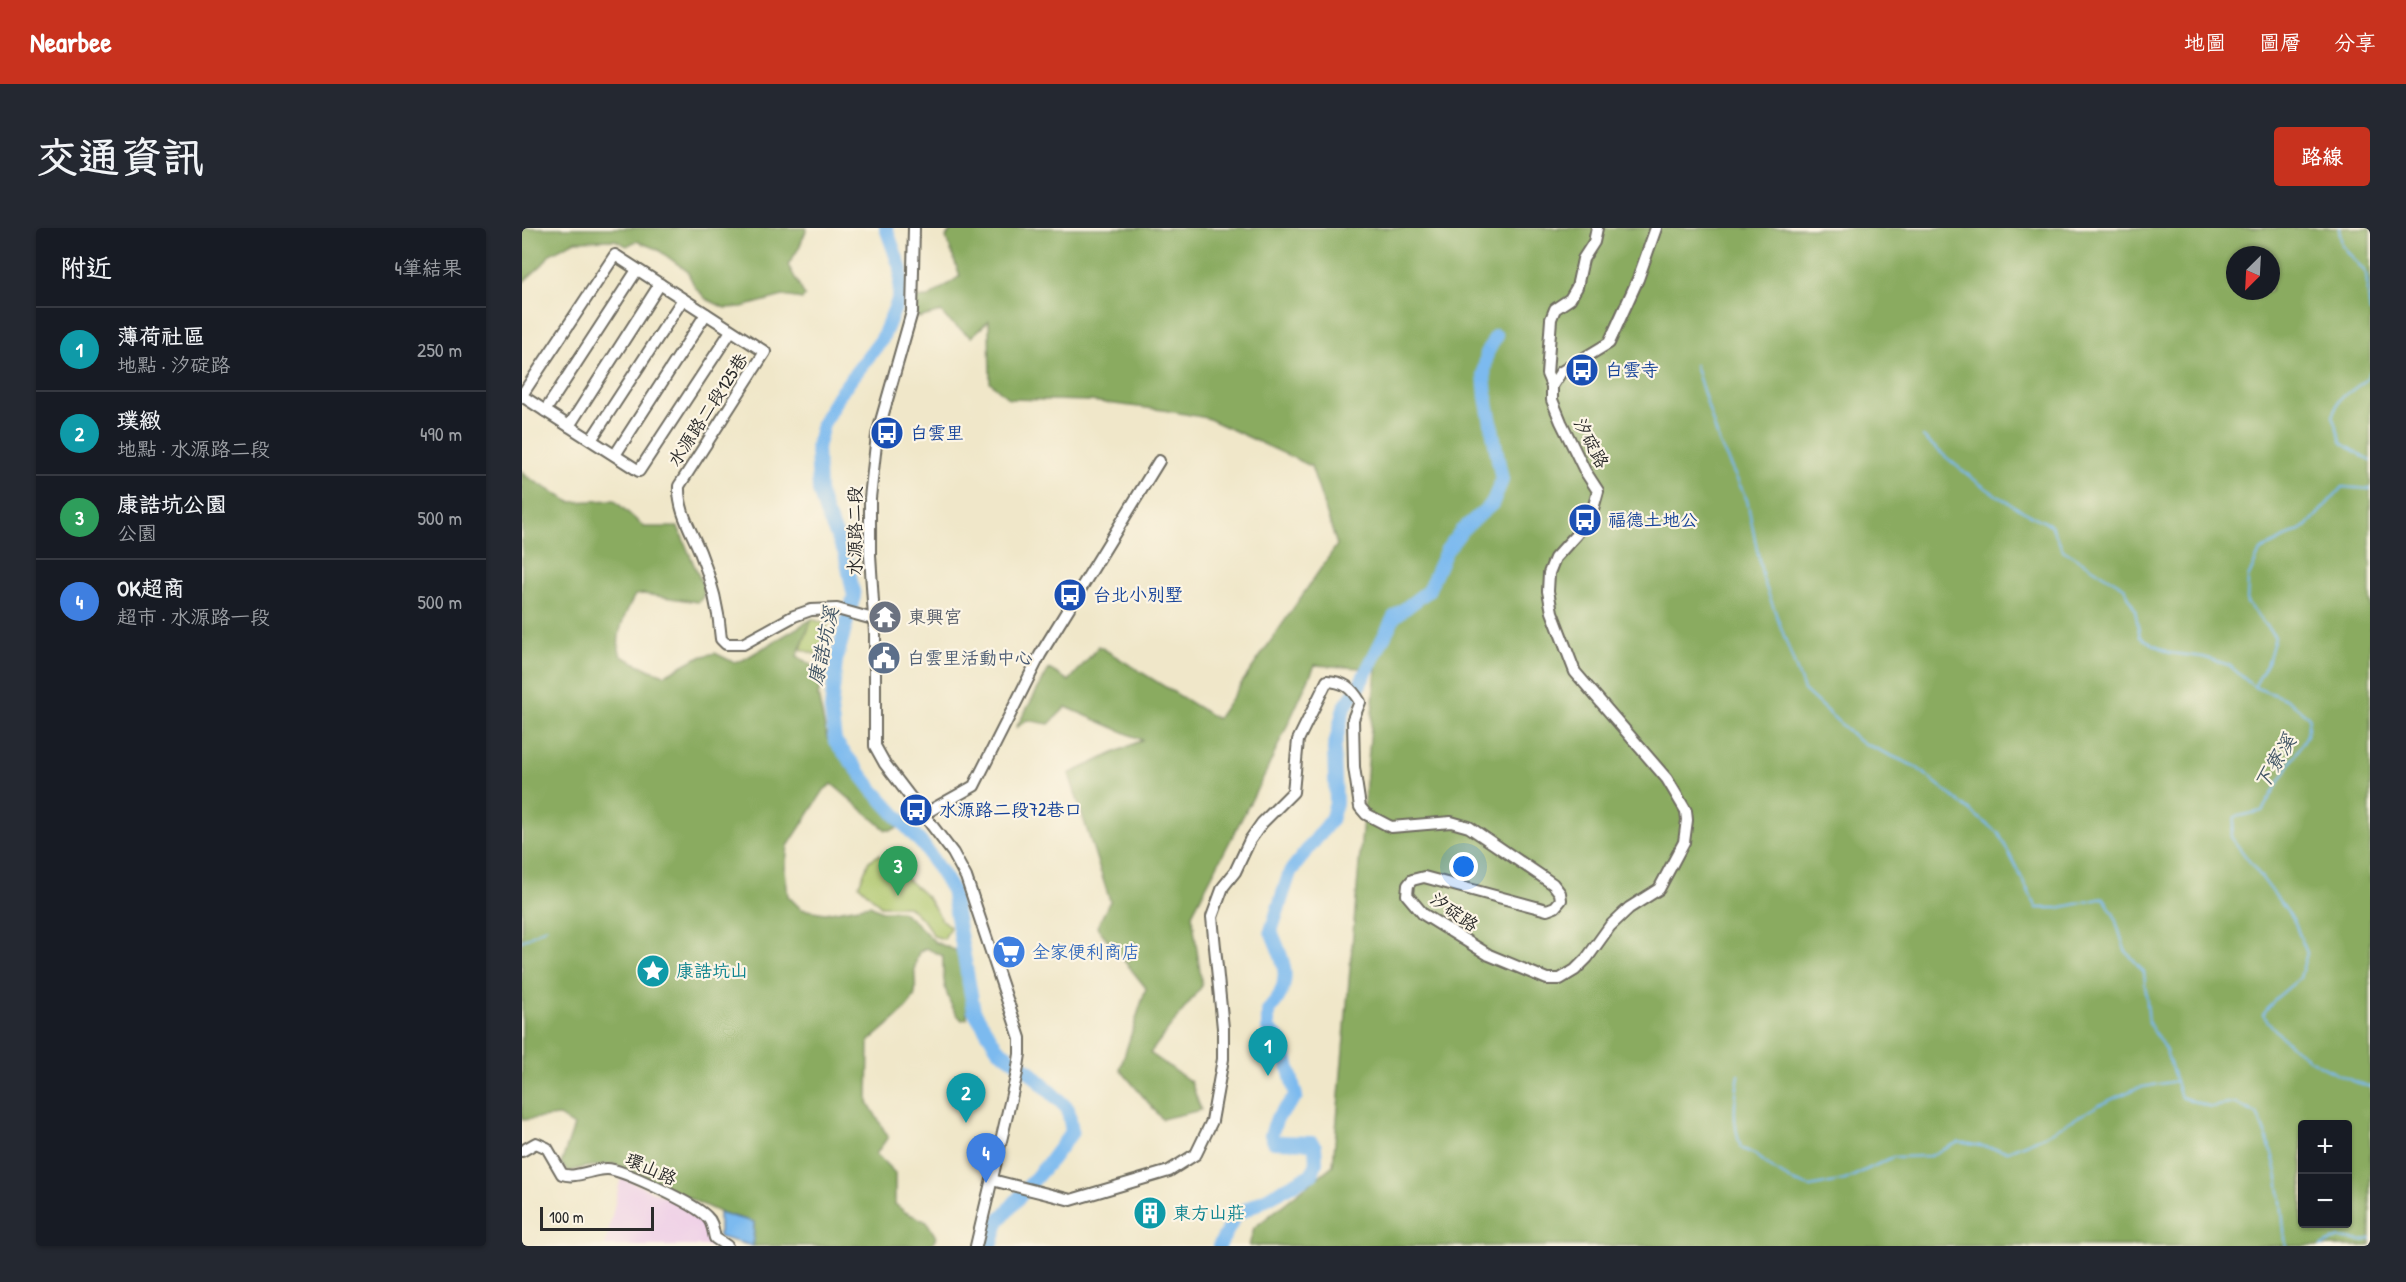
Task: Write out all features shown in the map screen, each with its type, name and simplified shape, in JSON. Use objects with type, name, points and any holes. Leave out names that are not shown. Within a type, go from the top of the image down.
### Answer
[{"type":"street","name":"水源路二段","points":[[914,228],[912,312],[875,443],[870,498],[869,618],[875,633],[875,746],[885,764],[953,853],[966,878],[1020,1038],[1017,1073],[992,1180]]},
{"type":"street","points":[[1552,386],[1547,374],[1551,319],[1555,309],[1570,299],[1577,287],[1583,259],[1594,242],[1597,228]]},
{"type":"street","points":[[1552,386],[1561,372],[1609,343],[1638,279],[1656,228]]},
{"type":"street","name":"水源路二段125巷","points":[[522,395],[615,255],[765,352],[679,486],[680,508],[702,556],[720,621],[721,639],[726,644],[743,644],[794,616],[811,610],[837,609],[869,618]]},
{"type":"street","points":[[545,411],[637,270]]},
{"type":"street","points":[[569,426],[660,284]]},
{"type":"street","points":[[591,440],[683,299]]},
{"type":"street","points":[[615,455],[706,314]]},
{"type":"street","points":[[522,395],[639,471],[731,331]]},
{"type":"street","name":"汐碇路","points":[[992,1180],[1071,1200],[1170,1171],[1196,1154],[1212,1121],[1223,1059],[1223,1028],[1212,918],[1223,887],[1235,872],[1250,840],[1262,823],[1293,792],[1298,740],[1327,681],[1347,684],[1360,702],[1353,719],[1354,767],[1360,807],[1366,814],[1391,827],[1451,822],[1469,827],[1552,884],[1560,893],[1561,900],[1548,910],[1424,877],[1412,880],[1408,885],[1407,895],[1423,914],[1488,955],[1547,979],[1560,979],[1575,970],[1587,958],[1610,926],[1629,908],[1659,889],[1684,842],[1686,811],[1667,779],[1575,672],[1552,612],[1549,582],[1555,558],[1576,535],[1593,509],[1597,501],[1598,490],[1585,471],[1561,422],[1552,400],[1552,386]]},
{"type":"street","points":[[924,814],[974,786],[1040,655],[1159,461]]},
{"type":"street","name":"環山路","points":[[522,1151],[536,1143],[547,1148],[562,1174],[570,1177],[590,1171],[609,1169],[696,1207],[709,1218],[715,1238],[727,1246]]},
{"type":"street","points":[[976,1246],[992,1180]]},
{"type":"shaded area","points":[[621,1177],[693,1210],[706,1223],[710,1239],[717,1246],[605,1246]]},
{"type":"green space","points":[[522,228],[807,228],[799,248],[788,265],[805,296],[802,299],[783,296],[742,307],[725,308],[706,299],[695,287],[687,271],[657,249],[636,241],[627,246],[615,240],[575,241],[550,254],[543,264],[522,283]]},
{"type":"green space","points":[[953,228],[2370,228],[2370,1246],[1249,1246],[1254,1228],[1333,1165],[1376,669],[1315,665],[1266,772],[1192,914],[1202,986],[1150,1053],[1191,1082],[1201,1110],[1162,1119],[1120,1069],[1146,988],[1097,927],[1110,901],[1069,774],[1142,740],[1066,707],[1049,724],[1027,720],[1016,728],[1049,669],[1069,681],[1099,646],[1217,719],[1337,545],[1311,466],[1207,418],[1090,401],[1009,399],[990,382],[989,321],[971,337],[941,312],[918,318],[914,298],[929,297],[960,276],[946,237]]},
{"type":"green space","points":[[522,471],[527,477],[570,502],[614,500],[644,527],[678,527],[703,586],[703,597],[698,602],[643,594],[635,595],[620,633],[621,656],[665,675],[696,658],[715,653],[733,662],[743,660],[812,619],[797,656],[823,673],[818,696],[827,738],[852,773],[898,827],[886,830],[832,784],[824,790],[788,846],[785,870],[788,896],[801,909],[825,913],[870,905],[882,911],[901,911],[935,942],[957,951],[967,1001],[967,1019],[962,1020],[948,998],[943,973],[943,956],[926,948],[919,952],[917,959],[913,999],[869,1042],[868,1102],[888,1137],[876,1154],[895,1173],[895,1204],[905,1212],[927,1222],[936,1237],[931,1246],[753,1246],[754,1222],[719,1212],[614,1164],[585,1167],[568,1172],[561,1164],[574,1126],[559,1116],[522,1120]]},
{"type":"green space","points":[[812,619],[828,625],[817,655],[801,649]]},
{"type":"green space","points":[[879,855],[892,871],[906,878],[928,898],[942,920],[950,927],[944,939],[934,936],[924,921],[908,906],[881,906],[859,885],[869,861]]},
{"type":"water","points":[[719,1213],[754,1222],[753,1246],[719,1237]]},
{"type":"waterway","name":"康誥坑溪","points":[[886,228],[901,270],[899,298],[882,339],[838,396],[823,424],[817,448],[819,491],[826,513],[845,553],[854,596],[836,661],[831,710],[835,741],[873,790],[924,846],[952,890],[974,1011],[998,1049],[1029,1071],[1068,1109],[1072,1132],[998,1222],[991,1246]]},
{"type":"waterway","name":"下寮溪","points":[[2339,228],[2342,245],[2366,273],[2370,312]]},
{"type":"waterway","points":[[1219,1246],[1236,1215],[1312,1174],[1316,1162],[1315,1147],[1312,1143],[1274,1142],[1271,1135],[1277,1118],[1296,1096],[1282,1042],[1268,1029],[1268,1011],[1282,991],[1284,981],[1283,963],[1271,931],[1290,872],[1331,820],[1336,803],[1334,749],[1344,708],[1359,686],[1394,617],[1428,591],[1446,551],[1462,530],[1492,504],[1502,480],[1486,397],[1484,373],[1487,353],[1496,336]]},
{"type":"waterway","points":[[1695,365],[1719,442],[1747,500],[1763,579],[1804,690],[1859,741],[1916,767],[1999,834],[2037,908],[2058,908],[2104,898],[2114,915],[2125,950],[2144,972],[2149,1023],[2166,1051],[2181,1097],[2211,1107],[2235,1103],[2257,1114],[2276,1167],[2286,1246]]},
{"type":"waterway","name":"下寮溪","points":[[2370,372],[2366,380],[2340,399],[2332,416],[2342,443],[2370,461]]},
{"type":"waterway","name":"下寮溪","points":[[1923,437],[1983,486],[2051,525],[2063,550],[2124,587],[2135,610],[2140,637],[2170,653],[2203,657],[2229,665],[2254,687],[2286,699],[2309,717],[2307,735],[2262,811],[2235,817],[2231,837],[2293,919],[2307,953],[2300,978],[2275,999],[2263,1015],[2285,1040],[2311,1060],[2339,1075],[2370,1087]]},
{"type":"waterway","name":"下寮溪","points":[[2254,687],[2268,662],[2275,637],[2247,603],[2248,578],[2260,551],[2307,526],[2342,487],[2370,489]]},
{"type":"waterway","points":[[522,941],[547,927]]},
{"type":"waterway","points":[[1739,1075],[1735,1112],[1736,1129],[1741,1148],[1756,1155],[1793,1181],[1810,1187],[1845,1180],[1893,1157],[1930,1156],[1959,1142],[2008,1151],[2044,1136],[2101,1104],[2137,1088],[2176,1081]]},
{"type":"waterway","points":[[2321,1246],[2339,1238],[2362,1241],[2370,1239]]},
{"type":"place","name":"白雲寺","points":[[1582,370]]},
{"type":"place","name":"白雲里","points":[[887,433]]},
{"type":"place","name":"福德土地公","points":[[1585,520]]},
{"type":"place","name":"台北小別墅","points":[[1070,595]]},
{"type":"place","name":"東興宮","points":[[885,617]]},
{"type":"place","name":"白雲里活動中心","points":[[884,658]]},
{"type":"place","name":"水源路二段72巷口","points":[[916,810]]},
{"type":"place","name":"康誥坑公園","points":[[898,896]]},
{"type":"place","name":"全家便利商店","points":[[1009,952]]},
{"type":"place","name":"康誥坑山","points":[[653,971]]},
{"type":"place","name":"薄荷社區","points":[[1268,1076]]},
{"type":"place","name":"璞緻","points":[[966,1123]]},
{"type":"place","name":"OK超商","points":[[986,1183]]},
{"type":"place","name":"東方山莊","points":[[1150,1213]]}]
